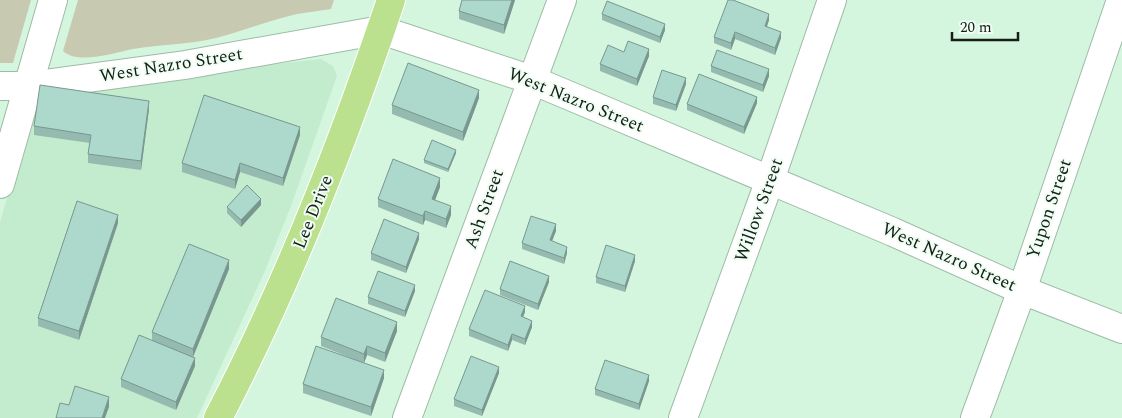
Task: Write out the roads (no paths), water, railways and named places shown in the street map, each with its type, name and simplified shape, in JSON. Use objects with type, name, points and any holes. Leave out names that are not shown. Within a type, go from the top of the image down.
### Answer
[{"type":"main road","name":"Lee Drive","points":[[218,418],[282,287],[323,188],[391,0]]},
{"type":"street","points":[[0,184],[54,0]]},
{"type":"street","name":"Ash Street","points":[[407,418],[562,0]]},
{"type":"street","name":"Willow Street","points":[[683,418],[770,180],[832,0]]},
{"type":"street","name":"Yupon Street","points":[[975,418],[1022,290],[1121,0]]},
{"type":"street","name":"West Nazro Street","points":[[0,86],[29,86],[185,65],[381,30],[532,80],[770,180],[1022,290],[1122,329]]}]
